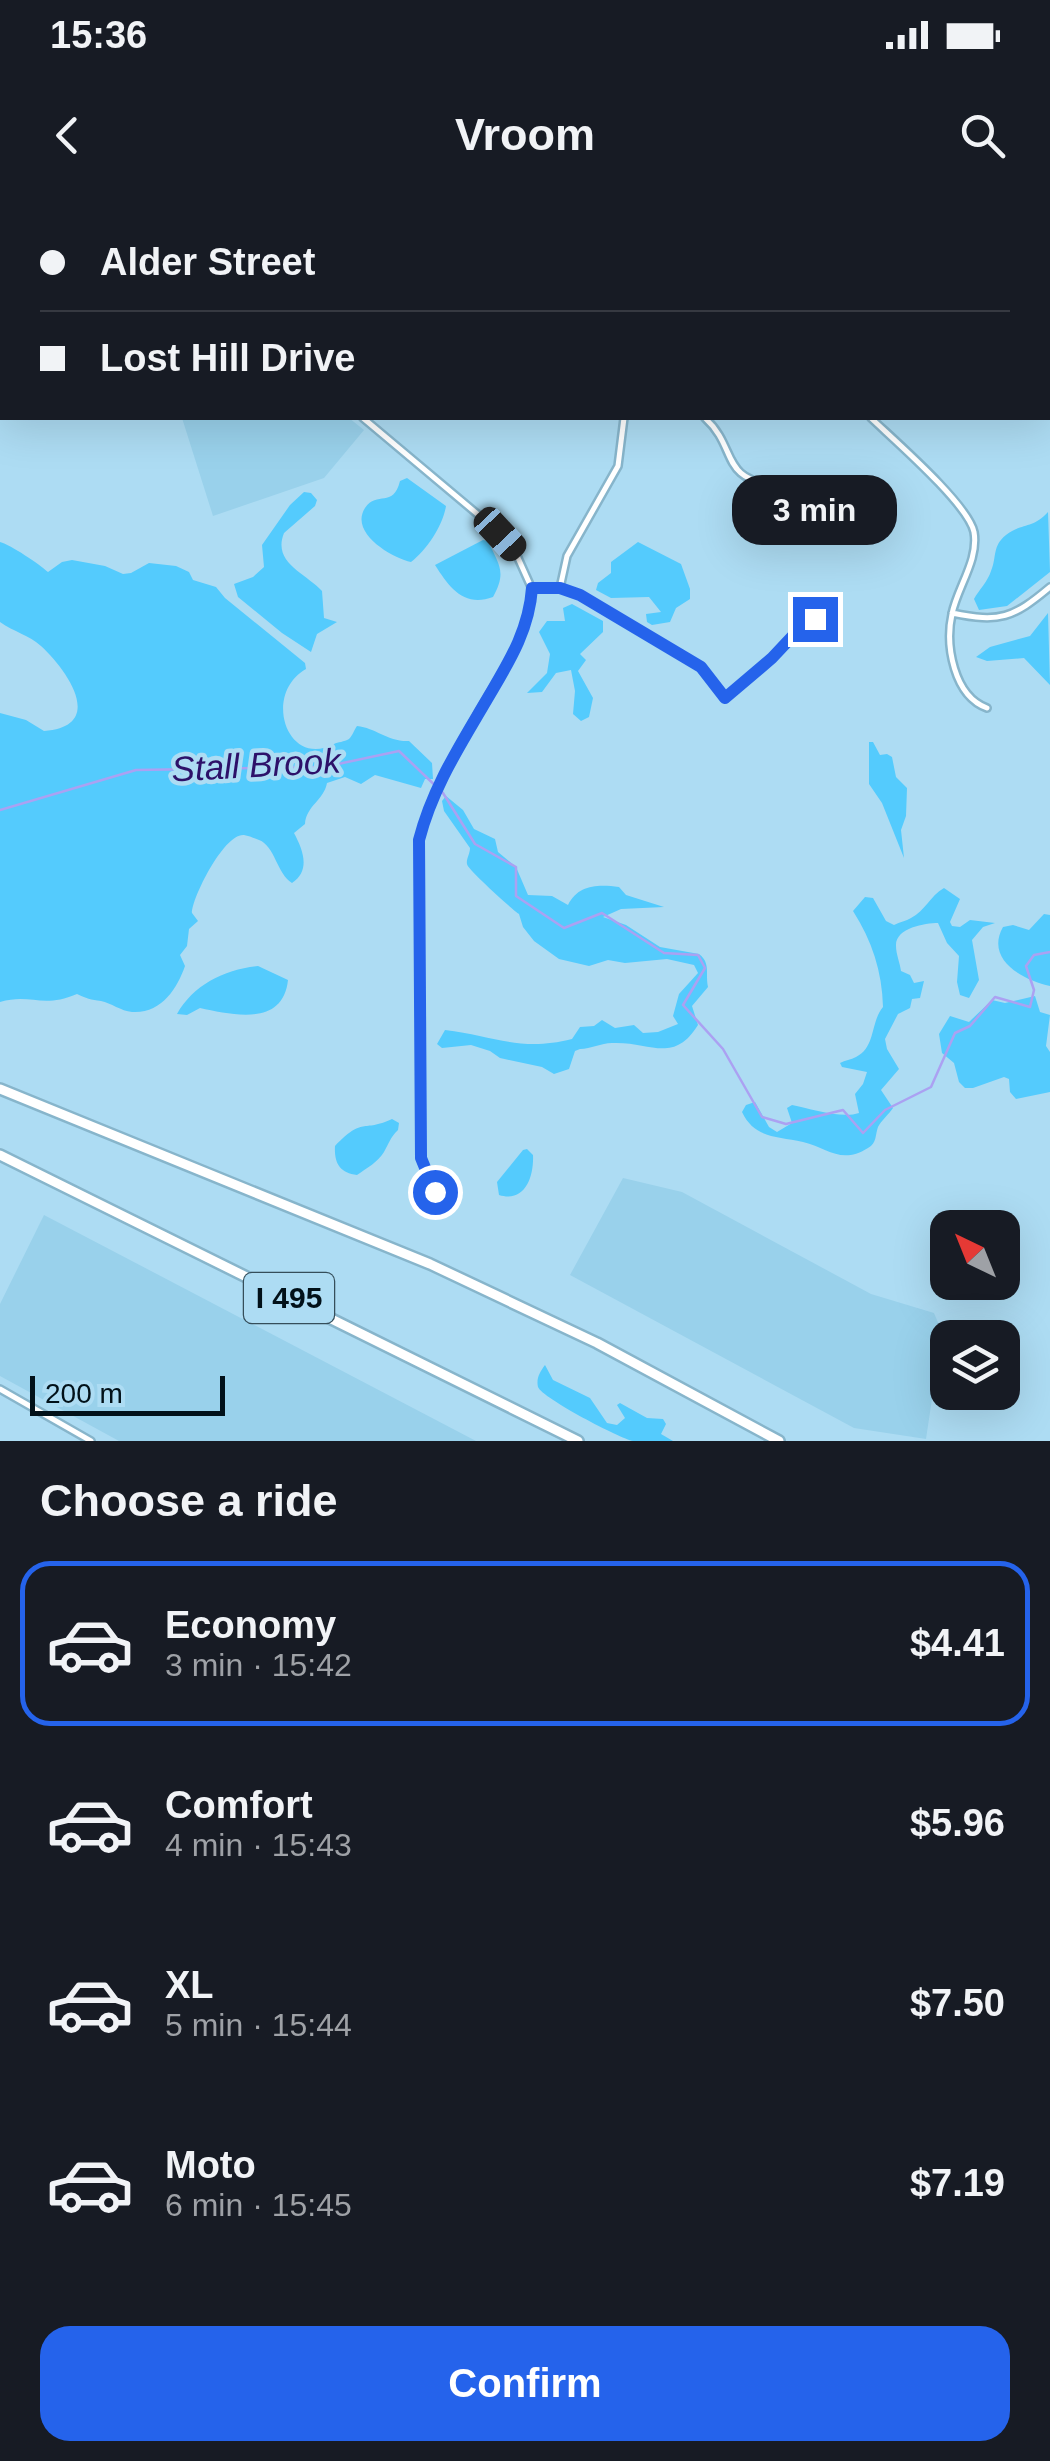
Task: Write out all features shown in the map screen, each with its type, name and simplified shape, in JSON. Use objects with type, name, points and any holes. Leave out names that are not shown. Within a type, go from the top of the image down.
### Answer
[{"type":"highway","name":"I 495","points":[[0,1088],[430,1264],[582,1336],[779,1441]]},
{"type":"highway","name":"I 495","points":[[0,1156],[578,1441]]},
{"type":"street","points":[[1050,380],[1050,397]]},
{"type":"street","points":[[364,420],[514,548],[532,588],[526,627],[514,654],[435,790],[419,840],[421,1158],[435,1192]]},
{"type":"street","points":[[560,588],[567,556],[618,466],[624,420]]},
{"type":"street","points":[[707,420],[719,433],[742,476],[776,485]]},
{"type":"street","points":[[873,420],[952,498],[974,531],[973,551],[952,613],[952,642],[960,683],[970,700],[986,708]]},
{"type":"street","points":[[952,613],[991,620],[1004,617],[1050,587]]},
{"type":"street","points":[[532,588],[560,588],[580,595],[701,667],[725,698],[803,625],[815,619]]},
{"type":"street","points":[[0,1389],[92,1441]]},
{"type":"shaded area","points":[[183,420],[352,420],[364,430],[324,478],[213,516]]},
{"type":"shaded area","points":[[407,478],[446,506],[433,537],[411,562],[375,543],[363,526],[362,517],[370,503],[389,497],[400,481]]},
{"type":"shaded area","points":[[304,492],[317,500],[315,506],[284,533],[283,552],[292,566],[322,591],[324,618],[337,622],[317,634],[311,652],[238,597],[234,584],[253,577],[264,567],[262,545]]},
{"type":"shaded area","points":[[1048,512],[1050,572],[1007,606],[979,610],[974,599],[990,575],[999,543],[1011,531]]},
{"type":"shaded area","points":[[488,541],[498,563],[500,581],[493,597],[474,600],[452,588],[435,565]]},
{"type":"shaded area","points":[[0,542],[48,572],[72,560],[123,574],[149,563],[189,572],[193,580],[216,587],[305,663],[306,669],[293,680],[285,695],[283,710],[293,738],[317,749],[347,740],[357,726],[364,727],[409,741],[432,763],[433,779],[425,779],[421,788],[375,775],[361,784],[345,777],[327,783],[308,812],[305,824],[294,833],[303,866],[292,883],[259,840],[244,835],[227,844],[197,894],[192,913],[198,921],[189,929],[187,946],[180,955],[185,966],[166,998],[151,1009],[128,1011],[77,994],[55,1000],[0,1002],[0,713],[26,720],[44,731],[63,727],[74,719],[78,708],[70,682],[51,656],[36,642],[0,622]]},
{"type":"shaded area","points":[[638,542],[681,564],[690,599],[676,608],[670,622],[647,622],[646,614],[661,612],[649,597],[611,598],[596,590],[598,583],[611,573],[611,562]]},
{"type":"shaded area","points":[[572,604],[603,621],[603,632],[580,654],[586,660],[578,671],[593,698],[589,717],[581,721],[573,714],[575,691],[571,670],[556,673],[542,692],[527,693],[547,673],[550,654],[539,632],[547,621],[565,621],[563,608]]},
{"type":"shaded area","points":[[1048,613],[1050,685],[1024,658],[987,661],[976,657],[990,647],[1030,636]]},
{"type":"shaded area","points":[[869,742],[873,742],[880,755],[892,757],[896,777],[907,788],[901,830],[904,858],[882,803],[869,784]]},
{"type":"shaded area","points":[[446,796],[463,810],[474,829],[495,839],[498,852],[516,867],[528,895],[552,896],[568,905],[583,890],[611,886],[664,907],[621,909],[603,917],[626,925],[660,947],[703,957],[708,987],[692,1006],[698,1025],[689,1037],[670,1048],[612,1043],[580,1049],[575,1051],[569,1069],[554,1074],[471,1045],[442,1048],[437,1044],[445,1030],[522,1043],[554,1043],[572,1039],[580,1027],[594,1026],[602,1020],[615,1028],[634,1025],[643,1033],[658,1032],[678,1024],[673,1016],[679,994],[698,973],[694,965],[667,959],[625,963],[608,960],[589,966],[559,959],[534,941],[519,914],[469,867],[470,848],[444,811],[442,801]]},
{"type":"shaded area","points":[[944,888],[960,899],[950,922],[952,926],[960,927],[970,920],[995,923],[983,927],[972,940],[979,980],[969,998],[960,995],[959,956],[947,943],[938,923],[912,928],[897,940],[901,971],[910,975],[914,983],[924,981],[920,998],[912,999],[910,1008],[898,1014],[885,1039],[899,1069],[881,1090],[893,1108],[878,1127],[873,1144],[858,1153],[842,1155],[768,1135],[753,1127],[742,1112],[746,1105],[755,1102],[769,1127],[777,1132],[792,1123],[787,1108],[792,1105],[835,1114],[859,1113],[855,1094],[867,1072],[842,1067],[840,1063],[867,1047],[883,1007],[875,957],[853,911],[865,897],[873,898],[886,921],[894,925],[916,915]]},
{"type":"shaded area","points":[[1044,914],[1050,915],[1050,986],[1018,973],[999,949],[1003,927],[1013,925],[1029,930]]},
{"type":"shaded area","points":[[258,966],[288,980],[284,995],[267,1011],[241,1015],[200,1008],[187,1015],[177,1014],[211,980]]},
{"type":"shaded area","points":[[1035,996],[1040,1012],[1050,1015],[1046,1046],[1050,1052],[1050,1092],[1016,1099],[1010,1092],[1009,1079],[1004,1077],[965,1088],[959,1082],[954,1063],[942,1053],[939,1034],[950,1016],[969,1022],[992,1000],[1005,1003]]},
{"type":"shaded area","points":[[392,1119],[399,1123],[398,1130],[379,1159],[357,1175],[342,1169],[335,1146],[358,1128]]},
{"type":"shaded area","points":[[523,1150],[533,1155],[526,1186],[515,1195],[499,1195],[497,1182]]},
{"type":"shaded area","points":[[623,1178],[682,1192],[871,1294],[934,1313],[937,1320],[930,1320],[930,1410],[926,1439],[854,1428],[570,1275]]},
{"type":"shaded area","points":[[44,1215],[476,1441],[119,1441],[0,1376],[0,1304]]},
{"type":"shaded area","points":[[545,1365],[553,1380],[590,1398],[607,1423],[617,1425],[625,1418],[617,1405],[620,1403],[647,1418],[663,1419],[666,1424],[661,1434],[673,1441],[633,1441],[567,1408],[538,1387]]},
{"type":"waterway","name":"Stall Brook","points":[[0,810],[136,770],[324,767],[399,751],[443,793],[475,844],[516,867],[516,896],[564,928],[602,913],[664,953],[698,955],[705,968],[683,1005],[723,1049],[762,1117],[786,1124],[843,1110],[863,1133],[885,1110],[931,1087],[955,1033],[970,1026],[995,997],[1030,1007],[1034,990],[1026,966],[1034,955],[1050,952]]},
{"type":"route","points":[[435,1192],[421,1158],[419,840],[440,781],[514,654],[526,627],[532,588],[560,588],[580,595],[701,667],[725,698],[803,625],[815,619]]}]
